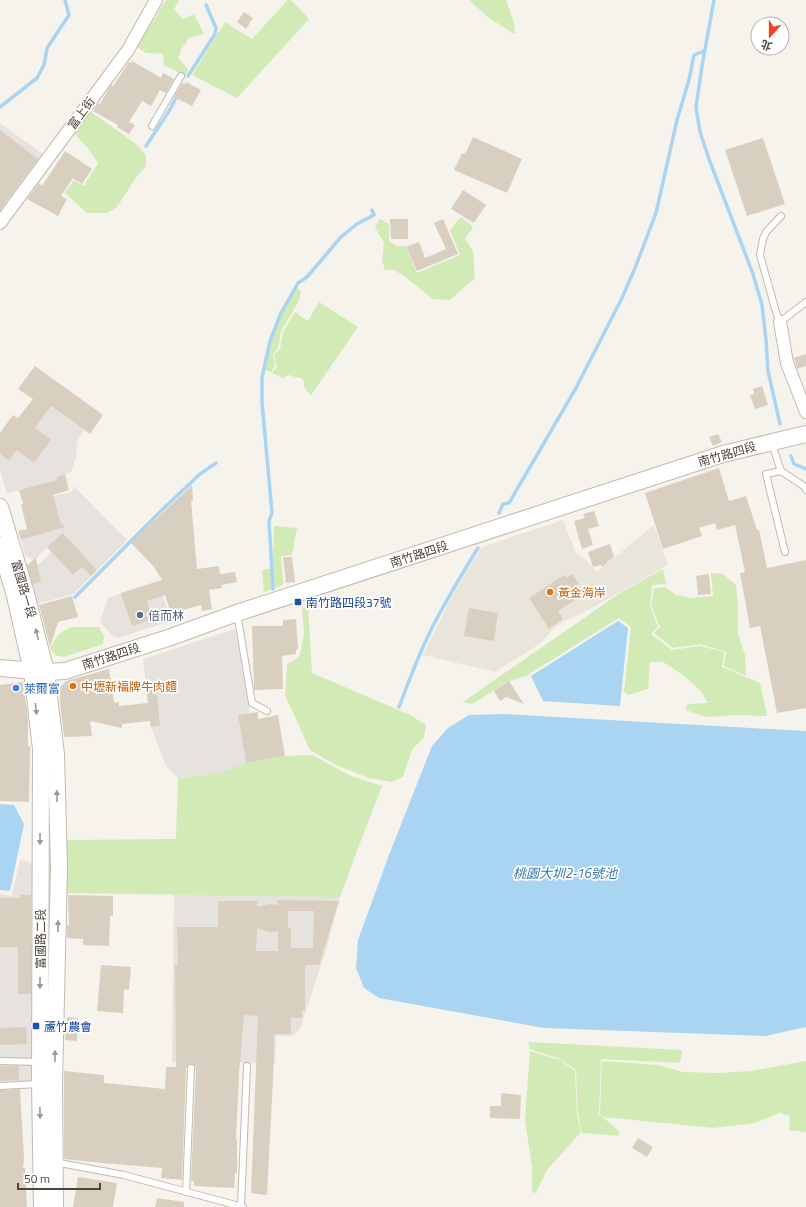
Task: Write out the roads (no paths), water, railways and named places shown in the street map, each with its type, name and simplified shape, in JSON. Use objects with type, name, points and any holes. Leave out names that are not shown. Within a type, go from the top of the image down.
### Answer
[{"type":"street","name":"富上街","points":[[0,223],[128,50],[156,0]]},
{"type":"street","points":[[780,322],[787,363],[800,382],[806,412]]},
{"type":"street","name":"南竹路四段","points":[[0,668],[65,671],[171,637],[237,613],[723,454],[806,434]]},
{"type":"street","name":"富國路一段","points":[[0,507],[25,590],[39,671]]},
{"type":"street","name":"富國路一段","points":[[0,546],[39,671]]},
{"type":"street","name":"富國路二段","points":[[39,671],[41,749],[40,1062],[47,1084]]},
{"type":"street","name":"富國路二段","points":[[39,671],[56,754],[59,867],[47,1084],[48,1162],[42,1207]]},
{"type":"street","name":"富國路二段","points":[[48,1162],[56,1207]]},
{"type":"lane","points":[[152,126],[181,76]]},
{"type":"lane","points":[[781,216],[766,232],[760,255],[780,322],[806,302]]},
{"type":"lane","points":[[771,442],[781,471],[805,487],[806,490]]},
{"type":"lane","points":[[781,471],[766,474],[785,552]]},
{"type":"lane","points":[[237,613],[252,703],[267,710]]},
{"type":"lane","points":[[0,1061],[40,1062]]},
{"type":"lane","points":[[48,1162],[124,1175],[242,1207],[247,1066]]},
{"type":"lane","points":[[186,1192],[192,1068]]},
{"type":"lane","points":[[0,1086],[47,1084]]},
{"type":"water","points":[[618,621],[628,628],[620,706],[543,701],[531,676]]},
{"type":"water","name":"桃園大圳2-16號池","points":[[504,714],[806,731],[806,1027],[765,1036],[544,1028],[379,998],[364,988],[356,968],[358,940],[389,855],[432,746],[448,728],[469,715]]},
{"type":"water","points":[[0,804],[14,805],[24,824],[10,891],[0,890]]},
{"type":"waterway","points":[[0,107],[37,78],[44,65],[47,48],[69,15],[65,0]]},
{"type":"waterway","points":[[714,0],[696,107],[700,132],[753,274],[762,305],[768,371],[780,424]]},
{"type":"waterway","points":[[188,76],[215,34],[216,28],[206,5]]},
{"type":"waterway","points":[[499,513],[503,504],[509,503],[576,388],[622,298],[656,213],[677,120],[689,80],[694,55],[704,51]]},
{"type":"waterway","points":[[146,146],[169,111],[178,94]]},
{"type":"waterway","points":[[273,589],[269,521],[272,513],[262,402],[262,378],[270,341],[281,313],[298,283],[307,277],[341,237],[357,224],[374,215],[372,210]]},
{"type":"waterway","points":[[791,456],[794,464],[806,469]]},
{"type":"waterway","points":[[75,597],[162,510],[200,474],[216,463]]},
{"type":"waterway","points":[[399,707],[427,638],[448,597],[478,548]]},
{"type":"place","name":"黃金海岸","points":[[550,592]]},
{"type":"place","name":"南竹路四段37號","points":[[298,602]]},
{"type":"place","name":"倍而林","points":[[140,615]]},
{"type":"place","name":"中壢新福牌牛肉麵","points":[[73,686]]},
{"type":"place","name":"萊爾富","points":[[16,688]]},
{"type":"place","name":"蘆竹農會","points":[[36,1026]]}]
